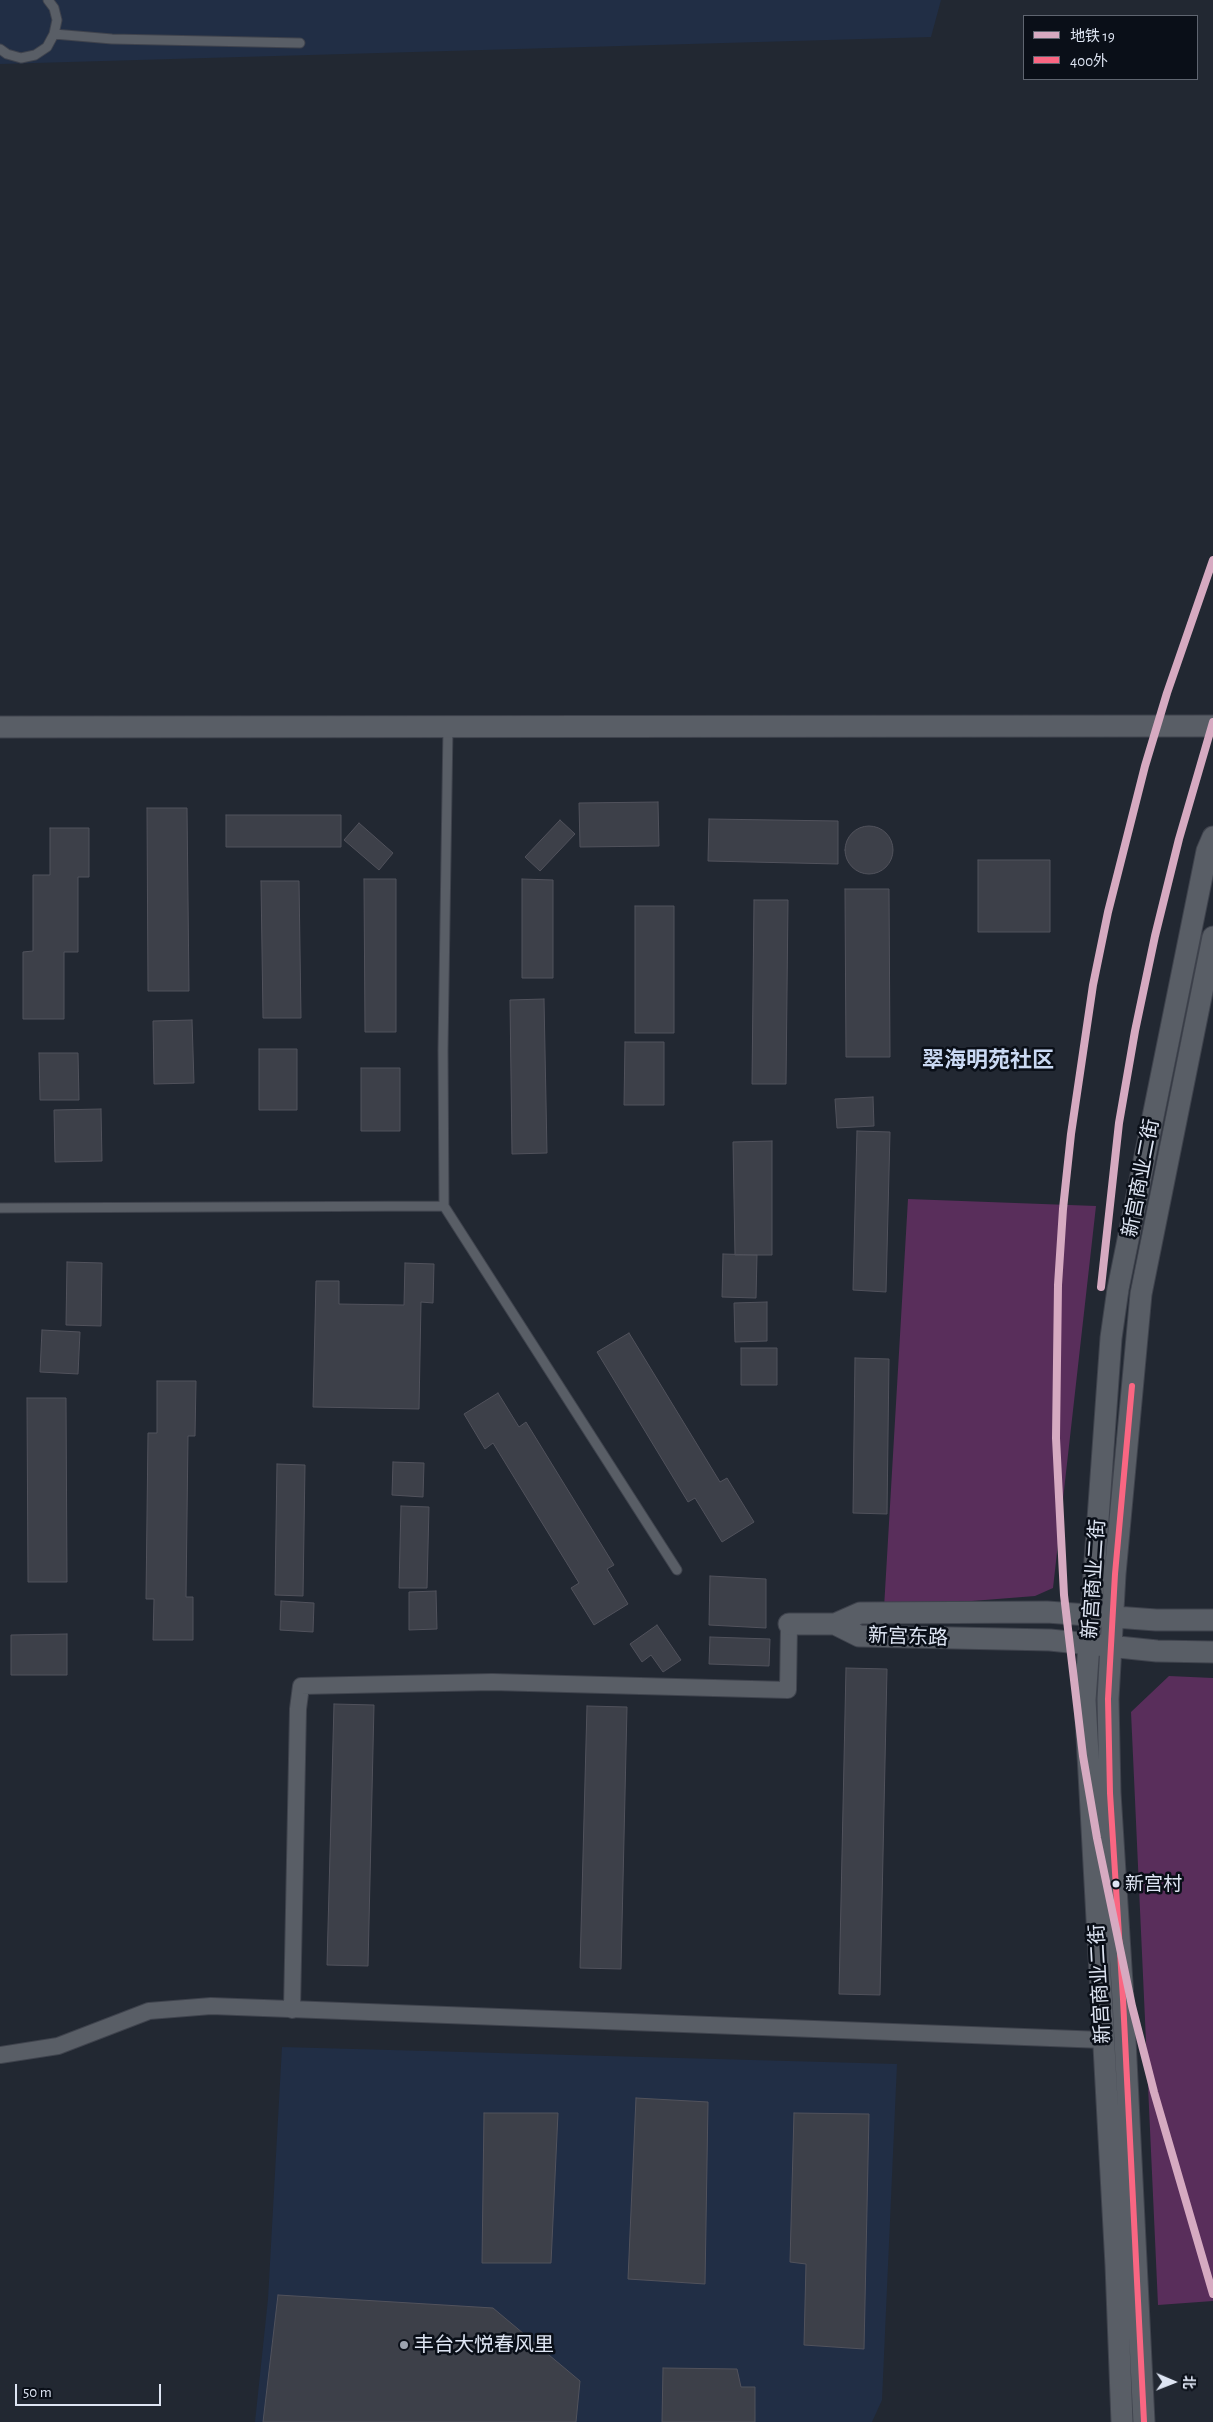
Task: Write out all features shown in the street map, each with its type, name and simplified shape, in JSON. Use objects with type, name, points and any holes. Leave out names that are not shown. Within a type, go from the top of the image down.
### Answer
[{"type":"street","points":[[0,727],[1213,726]]},
{"type":"street","name":"新宫商业二街","points":[[1122,2422],[1116,2265],[1085,1700],[1111,1338],[1118,1289],[1207,851],[1213,837]]},
{"type":"street","name":"新宫商业二街","points":[[1144,2422],[1122,1980],[1110,1793],[1108,1699],[1113,1616],[1141,1294],[1213,937]]},
{"type":"street","name":"新宫东路","points":[[835,1624],[860,1613],[1047,1612],[1213,1620]]},
{"type":"street","points":[[292,2010],[298,1709],[302,1686],[492,1682],[788,1690],[789,1624],[835,1624]]},
{"type":"street","name":"新宫东路","points":[[835,1624],[859,1636],[1050,1640],[1157,1651],[1213,1652]]},
{"type":"street","points":[[0,2055],[58,2046],[149,2011],[211,2006],[1103,2040]]},
{"type":"lane","points":[[0,49],[7,54],[21,58],[35,55],[47,47],[54,34],[57,20],[54,8],[48,0]]},
{"type":"lane","points":[[54,34],[112,39],[300,43]]},
{"type":"lane","points":[[448,727],[444,1206],[676,1570]]},
{"type":"lane","points":[[0,1208],[444,1206]]},
{"type":"shaded area","points":[[0,0],[941,0],[931,37],[0,64]]},
{"type":"shaded area","points":[[908,1199],[1096,1206],[1053,1588],[1035,1596],[884,1608]]},
{"type":"shaded area","points":[[1169,1676],[1213,1678],[1213,2301],[1158,2305],[1131,1712]]},
{"type":"shaded area","name":"丰台大悦春风里","points":[[282,2047],[897,2064],[882,2400],[872,2422],[255,2422],[268,2299]]},
{"type":"building","points":[[658,802],[659,846],[580,847],[579,803]]},
{"type":"building","points":[[147,808],[187,808],[189,991],[148,991]]},
{"type":"building","points":[[226,815],[341,815],[341,847],[226,847]]},
{"type":"building","points":[[709,819],[838,821],[838,864],[708,861]]},
{"type":"building","points":[[560,820],[575,834],[540,871],[525,857]]},
{"type":"building","points":[[359,823],[393,853],[379,870],[344,840]]},
{"type":"building","points":[[869,826],[878,828],[886,833],[891,841],[893,850],[891,859],[886,867],[878,872],[869,874],[860,872],[852,867],[847,859],[845,850],[847,841],[852,833],[860,828]]},
{"type":"building","points":[[50,828],[89,828],[89,877],[78,877],[78,952],[64,952],[64,1019],[23,1019],[23,952],[33,951],[33,875],[50,875]]},
{"type":"building","points":[[978,860],[1050,860],[1050,932],[978,932]]},
{"type":"building","points":[[364,879],[396,879],[396,1032],[365,1032]]},
{"type":"building","points":[[522,879],[553,880],[553,978],[522,978]]},
{"type":"building","points":[[261,881],[299,881],[301,1018],[263,1018]]},
{"type":"building","points":[[845,889],[889,889],[890,1057],[846,1057]]},
{"type":"building","points":[[754,900],[788,900],[786,1084],[752,1084]]},
{"type":"building","points":[[635,906],[674,906],[674,1033],[635,1033]]},
{"type":"building","points":[[544,999],[547,1153],[512,1154],[510,1000]]},
{"type":"building","points":[[192,1020],[194,1083],[154,1084],[153,1021]]},
{"type":"building","points":[[625,1042],[664,1042],[664,1105],[624,1105]]},
{"type":"building","points":[[259,1049],[297,1049],[297,1110],[259,1110]]},
{"type":"building","points":[[39,1053],[78,1053],[79,1100],[40,1100]]},
{"type":"building","points":[[361,1068],[400,1068],[400,1131],[361,1131]]},
{"type":"building","points":[[873,1097],[874,1126],[837,1128],[835,1099]]},
{"type":"building","points":[[101,1109],[102,1161],[55,1162],[54,1110]]},
{"type":"building","points":[[857,1131],[890,1132],[886,1292],[853,1290]]},
{"type":"building","points":[[772,1141],[772,1255],[735,1255],[733,1142]]},
{"type":"building","points":[[723,1254],[757,1255],[756,1298],[722,1297]]},
{"type":"building","points":[[67,1262],[102,1263],[101,1326],[66,1325]]},
{"type":"building","points":[[405,1263],[434,1264],[433,1303],[421,1302],[419,1409],[313,1407],[316,1281],[339,1281],[339,1304],[404,1305]]},
{"type":"building","points":[[767,1302],[767,1341],[735,1342],[734,1303]]},
{"type":"building","points":[[42,1330],[80,1332],[78,1374],[40,1372]]},
{"type":"building","points":[[629,1333],[720,1482],[727,1478],[754,1522],[722,1542],[695,1498],[688,1502],[597,1352]]},
{"type":"building","points":[[741,1348],[777,1348],[777,1385],[741,1385]]},
{"type":"building","points":[[855,1358],[889,1359],[887,1514],[853,1513]]},
{"type":"building","points":[[157,1381],[196,1381],[195,1436],[188,1436],[186,1597],[193,1597],[193,1640],[153,1640],[154,1599],[146,1599],[148,1433],[157,1433]]},
{"type":"building","points":[[498,1393],[519,1427],[526,1422],[614,1565],[607,1569],[628,1604],[594,1625],[571,1588],[579,1583],[493,1443],[485,1449],[464,1414]]},
{"type":"building","points":[[27,1398],[66,1398],[67,1582],[28,1582]]},
{"type":"building","points":[[393,1462],[424,1463],[423,1497],[392,1495]]},
{"type":"building","points":[[277,1464],[305,1465],[303,1596],[275,1595]]},
{"type":"building","points":[[401,1506],[429,1507],[427,1588],[399,1588]]},
{"type":"building","points":[[710,1576],[766,1579],[766,1628],[709,1625]]},
{"type":"building","points":[[436,1591],[437,1629],[409,1630],[409,1592]]},
{"type":"building","points":[[281,1601],[314,1603],[313,1632],[280,1630]]},
{"type":"building","points":[[657,1625],[681,1660],[663,1672],[651,1655],[642,1662],[630,1644]]},
{"type":"building","points":[[67,1634],[67,1675],[11,1675],[11,1635]]},
{"type":"building","points":[[710,1637],[770,1639],[769,1666],[709,1664]]},
{"type":"building","points":[[846,1668],[887,1669],[880,1995],[839,1994]]},
{"type":"building","points":[[334,1704],[374,1705],[368,1966],[327,1965]]},
{"type":"building","points":[[587,1706],[627,1707],[621,1969],[580,1968]]},
{"type":"building","points":[[636,2098],[708,2102],[705,2284],[628,2279]]},
{"type":"building","points":[[484,2113],[558,2113],[551,2263],[482,2263]]},
{"type":"building","points":[[794,2113],[869,2114],[864,2349],[804,2345],[806,2264],[790,2262]]},
{"type":"building","name":"丰台大悦春风里","points":[[278,2295],[493,2308],[580,2381],[576,2422],[263,2422]]},
{"type":"building","points":[[663,2368],[737,2369],[741,2387],[755,2387],[755,2422],[662,2422]]},
{"type":"metro line","name":"19","points":[[1213,560],[1167,693],[1145,766],[1108,912],[1093,985],[1071,1134],[1063,1209],[1058,1285],[1056,1438],[1064,1595],[1083,1756],[1097,1838],[1132,2006],[1154,2092],[1213,2294]]},
{"type":"metro line","name":"19","points":[[1101,1287],[1119,1123],[1135,1031],[1155,936],[1179,839],[1213,722]]},
{"type":"transit line","name":"400外","points":[[1132,1386],[1115,1574],[1108,1699],[1110,1793],[1123,1999],[1144,2422]]},
{"type":"place","name":"新宫村","points":[[1116,1884]]},
{"type":"place","name":"丰台大悦春风里","points":[[404,2345]]},
{"type":"district","name":"翠海明苑社区","points":[[988,1060]]}]
